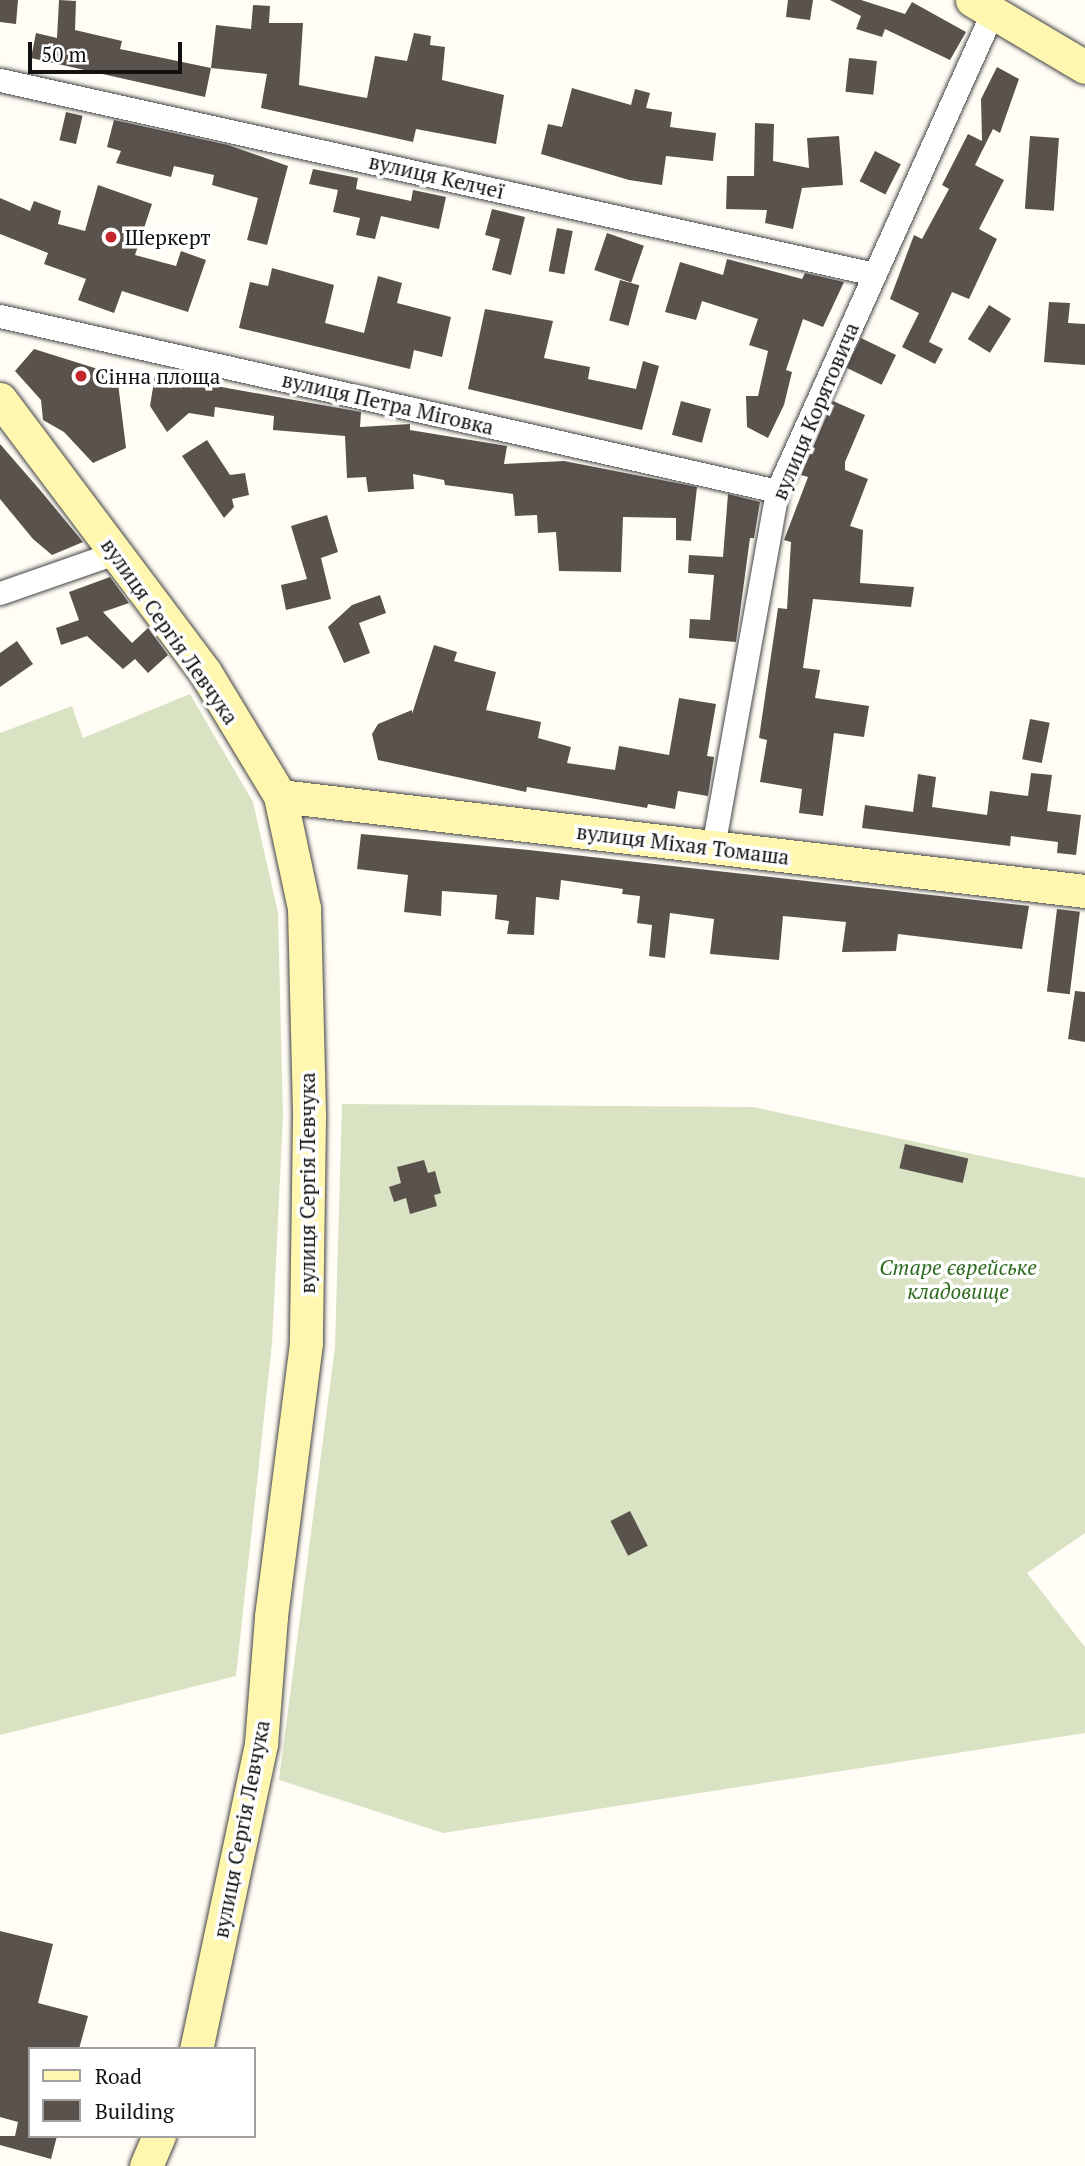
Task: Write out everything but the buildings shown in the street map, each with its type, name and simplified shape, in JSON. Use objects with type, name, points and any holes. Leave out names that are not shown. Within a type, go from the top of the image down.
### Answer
[{"type":"main road","points":[[988,4],[1085,67]]},
{"type":"main road","name":"вулиця Сергія Левчука","points":[[0,399],[205,672],[280,796],[304,908],[309,1117],[306,1343],[271,1618],[261,1744],[196,2047]]},
{"type":"main road","name":"вулиця Міхая Томаша","points":[[280,796],[1085,891]]},
{"type":"main road","points":[[146,2166],[158,2138]]},
{"type":"street","name":"вулиця Корятовича","points":[[713,847],[777,491],[874,274],[988,4]]},
{"type":"street","name":"вулиця Келчеї","points":[[0,80],[874,274]]},
{"type":"street","name":"вулиця Петра Міговка","points":[[0,316],[777,491]]},
{"type":"street","points":[[0,593],[115,553]]},
{"type":"green space","points":[[190,694],[253,802],[278,913],[283,1116],[272,1344],[236,1676],[0,1735],[0,733],[72,706],[83,738]]},
{"type":"green space","name":"Старе єврейське кладовище","points":[[342,1104],[753,1107],[1085,1178],[1085,1533],[1027,1573],[1085,1647],[1085,1733],[443,1833],[279,1780],[335,1347]]},
{"type":"place","name":"Шеркерт","points":[[111,237]]},
{"type":"place","name":"Сінна площа","points":[[81,376]]}]
